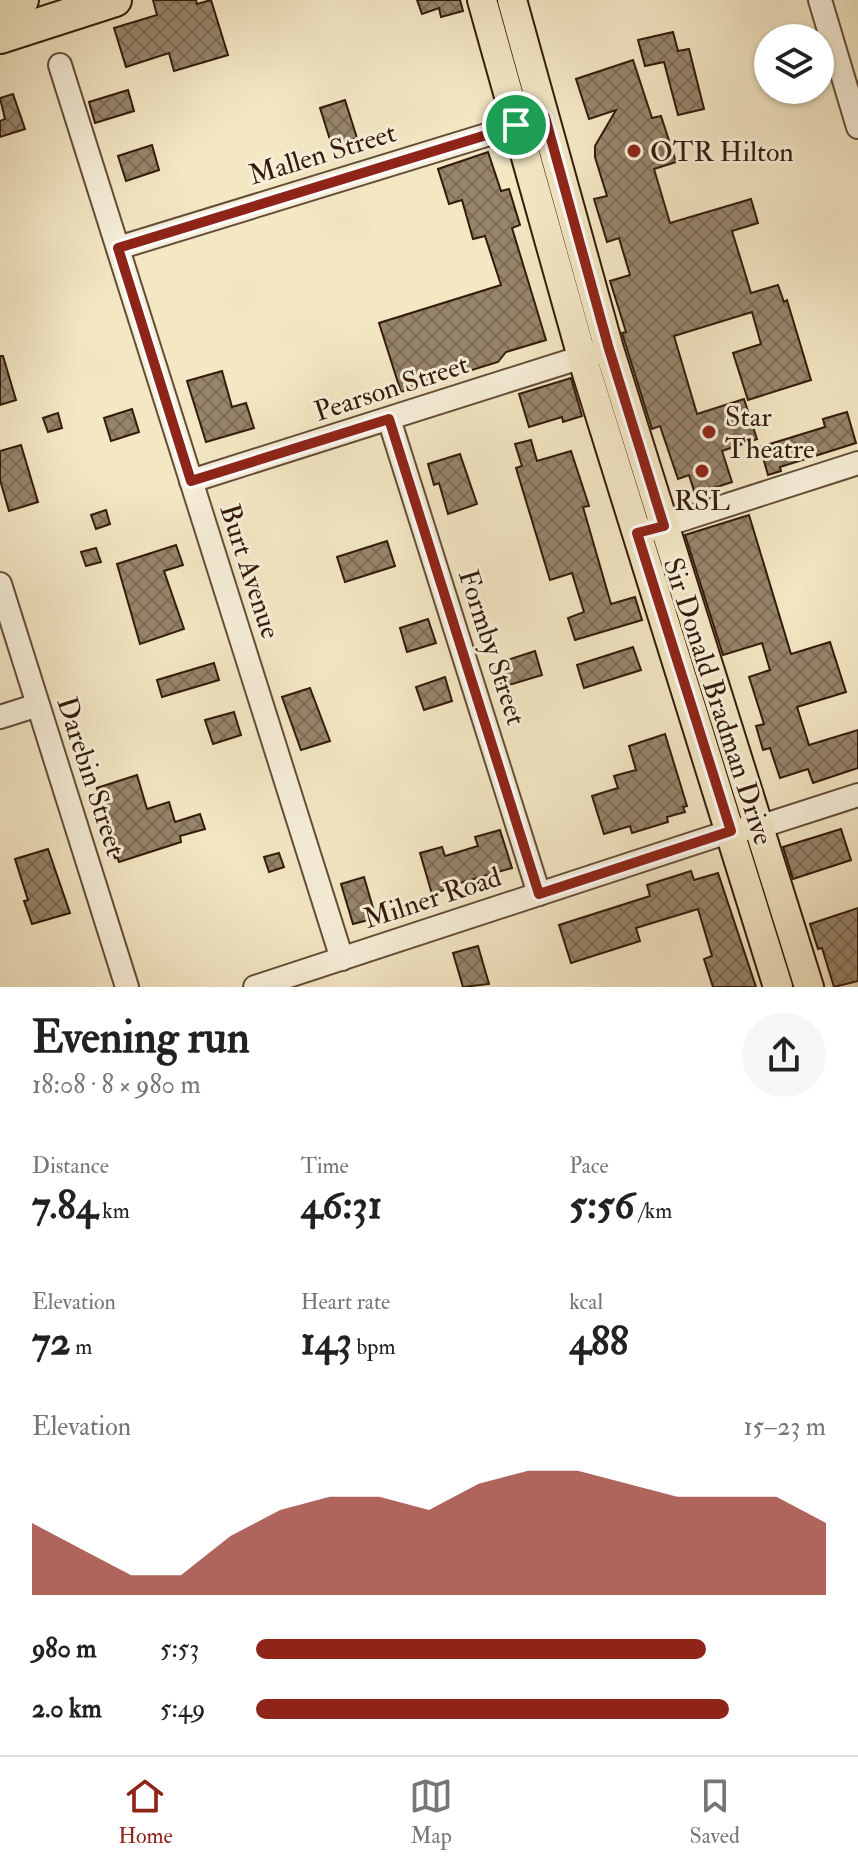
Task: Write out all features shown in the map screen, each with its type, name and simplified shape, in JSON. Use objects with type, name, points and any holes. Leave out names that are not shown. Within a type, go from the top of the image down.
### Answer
[{"type":"highway","points":[[0,8],[22,0]]},
{"type":"highway","points":[[0,37],[115,0]]},
{"type":"main road","name":"Sir Donald Bradman Drive","points":[[482,0],[582,357],[650,530],[759,827],[809,987]]},
{"type":"main road","name":"Sir Donald Bradman Drive","points":[[512,0],[609,349],[650,530],[731,831],[778,987]]},
{"type":"street","points":[[820,0],[858,127]]},
{"type":"street","name":"Burt Avenue","points":[[60,65],[342,959]]},
{"type":"street","name":"Mallen Street","points":[[118,248],[545,117]]},
{"type":"street","name":"Pearson Street","points":[[191,481],[609,349]]},
{"type":"street","name":"Formby Street","points":[[389,419],[539,894]]},
{"type":"street","points":[[650,530],[858,463]]},
{"type":"street","name":"Darebin Street","points":[[0,584],[127,987]]},
{"type":"street","points":[[0,717],[38,705]]},
{"type":"street","name":"Milner Road","points":[[255,987],[731,831],[759,827],[858,795]]},
{"type":"building","points":[[153,0],[196,0],[197,4],[211,0],[228,55],[174,71],[169,53],[126,67],[114,28],[157,15]]},
{"type":"building","points":[[417,0],[460,0],[463,11],[441,17],[439,8],[422,14]]},
{"type":"building","points":[[673,32],[678,51],[689,49],[704,109],[678,115],[664,62],[645,66],[638,40]]},
{"type":"building","points":[[633,60],[652,118],[661,116],[676,162],[654,169],[670,223],[751,199],[758,223],[732,231],[751,293],[778,285],[784,302],[787,300],[811,380],[748,400],[733,353],[761,344],[752,312],[674,336],[697,414],[744,399],[757,439],[722,451],[732,482],[695,494],[689,475],[678,479],[660,426],[652,429],[622,333],[626,332],[610,281],[630,275],[619,238],[607,242],[594,199],[607,196],[595,157],[595,146],[616,110],[589,119],[576,79]]},
{"type":"building","points":[[128,90],[134,111],[95,123],[89,102]]},
{"type":"building","points":[[13,94],[25,129],[0,137],[0,121],[5,119],[0,98]]},
{"type":"building","points":[[345,100],[357,138],[332,146],[320,108]]},
{"type":"building","points":[[152,145],[159,170],[126,181],[118,156]]},
{"type":"building","points":[[488,152],[501,191],[509,189],[520,225],[512,228],[546,340],[506,352],[498,362],[401,392],[379,323],[501,285],[485,236],[473,239],[462,200],[449,204],[438,169]]},
{"type":"building","points":[[0,356],[3,356],[16,400],[0,405]]},
{"type":"building","points":[[222,371],[232,407],[246,403],[254,428],[206,442],[187,381]]},
{"type":"building","points":[[571,378],[582,416],[563,422],[562,417],[529,427],[519,394]]},
{"type":"building","points":[[132,409],[139,432],[111,441],[104,418]]},
{"type":"building","points":[[847,412],[856,443],[780,467],[781,471],[768,475],[760,447],[825,427],[823,419]]},
{"type":"building","points":[[58,413],[62,428],[48,432],[43,418]]},
{"type":"building","points":[[531,440],[537,461],[571,451],[589,506],[583,507],[611,604],[635,597],[642,620],[575,640],[568,618],[584,612],[572,573],[550,580],[516,468],[522,466],[515,444]]},
{"type":"building","points":[[21,445],[38,502],[9,511],[0,480],[0,451]]},
{"type":"building","points":[[460,454],[477,504],[448,514],[439,483],[434,485],[428,464]]},
{"type":"building","points":[[106,510],[110,524],[96,529],[91,515]]},
{"type":"building","points":[[749,515],[791,654],[830,642],[846,692],[797,707],[809,745],[858,730],[858,768],[813,783],[808,769],[780,778],[770,748],[763,750],[756,726],[764,724],[749,677],[770,670],[762,643],[723,655],[685,535]]},
{"type":"building","points":[[387,541],[395,566],[345,582],[337,557]]},
{"type":"building","points":[[176,545],[183,565],[164,571],[184,629],[140,644],[117,564]]},
{"type":"building","points":[[96,548],[101,562],[86,566],[81,552]]},
{"type":"building","points":[[428,619],[436,643],[407,652],[400,628]]},
{"type":"building","points":[[633,647],[641,670],[584,688],[577,665]]},
{"type":"building","points":[[535,651],[542,675],[502,687],[495,664]]},
{"type":"building","points":[[214,663],[219,680],[162,697],[157,680]]},
{"type":"building","points":[[445,677],[452,701],[424,710],[416,687]]},
{"type":"building","points":[[310,688],[330,741],[301,750],[282,697]]},
{"type":"building","points":[[234,712],[241,735],[213,744],[205,720]]},
{"type":"building","points":[[665,734],[687,806],[683,807],[685,812],[667,817],[668,822],[632,833],[630,826],[604,834],[592,796],[618,788],[614,776],[636,770],[629,746]]},
{"type":"building","points":[[137,775],[147,809],[169,802],[175,822],[200,814],[205,829],[180,836],[181,842],[119,862],[103,823],[107,821],[97,788]]},
{"type":"building","points":[[841,829],[851,860],[793,879],[783,847]]},
{"type":"building","points":[[500,830],[512,868],[432,894],[420,853],[442,847],[445,856],[478,846],[475,837]]},
{"type":"building","points":[[48,849],[70,913],[32,924],[15,859]]},
{"type":"building","points":[[279,853],[284,867],[269,872],[264,857]]},
{"type":"building","points":[[691,871],[694,880],[718,873],[756,987],[713,987],[704,959],[712,956],[698,909],[636,928],[640,941],[571,963],[559,925],[650,896],[647,885]]},
{"type":"building","points":[[364,877],[376,918],[353,924],[341,884]]},
{"type":"building","points":[[858,908],[858,981],[834,987],[822,948],[818,949],[810,924]]},
{"type":"building","points":[[478,946],[489,984],[463,987],[453,953]]},
{"type":"place","name":"OTR Hilton","points":[[634,151]]},
{"type":"place","name":"Star Theatre","points":[[709,432]]},
{"type":"place","name":"RSL","points":[[702,471]]},
{"type":"route","points":[[545,117],[609,349],[664,526],[637,533],[731,831],[539,894],[389,419],[191,481],[118,248],[516,125],[545,117]]}]
